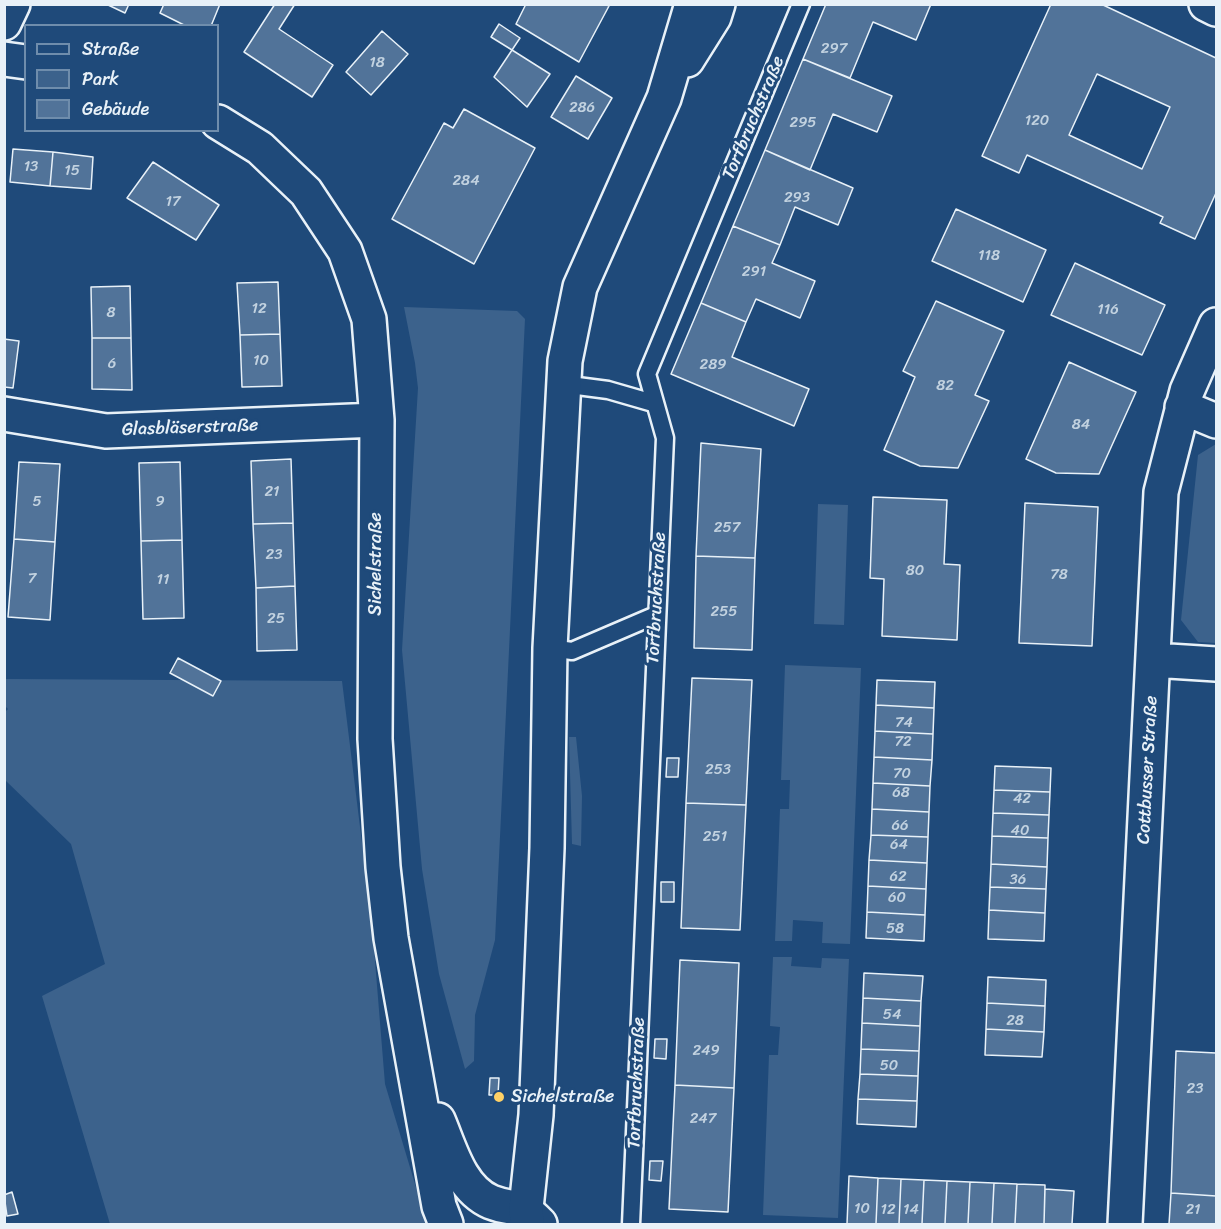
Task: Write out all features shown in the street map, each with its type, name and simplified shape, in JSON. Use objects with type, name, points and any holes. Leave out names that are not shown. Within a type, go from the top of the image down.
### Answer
[{"type":"street","points":[[4,23],[13,4]]},
{"type":"street","points":[[531,1219],[547,848],[550,648],[562,384],[568,338],[580,287],[664,98],[692,4]]},
{"type":"street","points":[[664,98],[714,17],[718,4]]},
{"type":"street","points":[[4,59],[24,62]]},
{"type":"street","name":"Sichelstraße","points":[[219,123],[260,148],[306,192],[345,251],[369,319],[377,420],[376,750],[391,939],[440,1206],[446,1224]]},
{"type":"street","name":"Cottbusser Straße","points":[[1125,1224],[1161,492],[1182,407],[1216,325]]},
{"type":"street","points":[[1182,407],[1216,421]]},
{"type":"street","name":"Glasbläserstraße","points":[[4,414],[106,431],[377,420]]},
{"type":"street","points":[[1153,660],[1216,664]]},
{"type":"street","name":"Sichelstraße","points":[[415,1063],[452,1155],[466,1181],[490,1201],[531,1219]]},
{"type":"lane","name":"Torfbruchstraße","points":[[631,1224],[665,438],[653,403],[647,374],[801,4]]},
{"type":"lane","points":[[562,384],[608,390],[653,403]]},
{"type":"lane","points":[[550,648],[572,651],[656,615]]},
{"type":"green space","points":[[404,307],[517,311],[525,319],[495,940],[475,1015],[474,1061],[465,1069],[439,974],[422,869],[402,650],[418,388]]},
{"type":"green space","points":[[1216,444],[1216,643],[1198,642],[1181,620],[1198,455]]},
{"type":"green space","points":[[818,504],[848,505],[844,625],[814,624]]},
{"type":"green space","points":[[785,665],[861,668],[850,944],[822,943],[823,922],[793,920],[792,941],[775,941],[780,809],[789,809],[790,780],[781,780]]},
{"type":"green space","points":[[5,679],[342,681],[372,924],[385,1084],[427,1224],[110,1224],[42,996],[105,964],[71,844],[5,780],[4,713],[8,709],[5,706]]},
{"type":"green space","points":[[569,737],[576,737],[582,796],[581,846],[572,844]]},
{"type":"green space","points":[[773,957],[792,957],[791,966],[821,968],[822,958],[849,959],[838,1218],[763,1215],[769,1055],[778,1055],[780,1027],[770,1026]]},
{"type":"building","points":[[106,4],[129,4],[125,13]]},
{"type":"building","points":[[164,4],[220,4],[212,24],[182,24],[160,13]]},
{"type":"building","points":[[275,4],[295,4],[279,29],[333,65],[312,97],[244,52]]},
{"type":"building","points":[[526,4],[605,4],[609,6],[579,62],[516,24]]},
{"type":"building","points":[[826,4],[931,4],[916,40],[873,22],[850,78],[803,59]]},
{"type":"building","points":[[1051,4],[1101,4],[1216,58],[1216,193],[1195,239],[1160,223],[1163,217],[1027,155],[1019,173],[982,156]],"holes":[[[1097,74],[1170,107],[1142,169],[1069,135]]]},
{"type":"building","points":[[499,24],[520,38],[512,50],[491,37]]},
{"type":"building","points":[[382,31],[408,54],[371,95],[346,72]]},
{"type":"building","points":[[512,50],[550,74],[527,107],[494,77]]},
{"type":"building","points":[[803,59],[892,96],[877,132],[833,114],[810,170],[765,150]]},
{"type":"building","points":[[576,76],[612,98],[588,139],[551,117]]},
{"type":"building","points":[[464,109],[535,148],[474,264],[392,219],[444,123],[453,128]]},
{"type":"building","points":[[13,149],[53,152],[50,186],[10,182]]},
{"type":"building","points":[[765,150],[853,188],[838,225],[795,207],[780,245],[733,226]]},
{"type":"building","points":[[53,152],[93,157],[91,189],[50,186]]},
{"type":"building","points":[[153,162],[219,205],[196,240],[127,198]]},
{"type":"building","points":[[956,209],[1046,250],[1023,302],[932,261]]},
{"type":"building","points":[[733,226],[780,245],[772,263],[815,281],[800,318],[756,299],[746,322],[701,303]]},
{"type":"building","points":[[1075,263],[1165,305],[1142,355],[1051,315]]},
{"type":"building","points":[[278,282],[280,334],[240,335],[237,283]]},
{"type":"building","points":[[130,286],[131,338],[92,338],[91,287]]},
{"type":"building","points":[[936,301],[1004,331],[975,395],[989,401],[958,468],[920,466],[884,450],[915,377],[903,371]]},
{"type":"building","points":[[701,303],[746,322],[732,357],[809,389],[794,426],[671,374]]},
{"type":"building","points":[[280,334],[282,386],[242,387],[240,335]]},
{"type":"building","points":[[92,338],[131,338],[132,390],[92,389]]},
{"type":"building","points":[[4,339],[19,341],[13,388],[4,387]]},
{"type":"building","points":[[1069,362],[1136,392],[1099,474],[1056,473],[1026,459]]},
{"type":"building","points":[[701,443],[761,449],[755,558],[696,556]]},
{"type":"building","points":[[291,459],[293,523],[253,524],[251,461]]},
{"type":"building","points":[[19,462],[60,464],[55,542],[14,539]]},
{"type":"building","points":[[180,462],[182,540],[141,541],[139,463]]},
{"type":"building","points":[[873,497],[947,500],[944,564],[960,565],[957,640],[882,636],[884,579],[870,578]]},
{"type":"building","points":[[1025,503],[1098,507],[1092,646],[1019,643]]},
{"type":"building","points":[[293,523],[295,586],[256,588],[253,524]]},
{"type":"building","points":[[14,539],[55,542],[50,620],[8,617]]},
{"type":"building","points":[[182,540],[184,618],[143,619],[141,541]]},
{"type":"building","points":[[696,556],[755,558],[752,650],[694,648]]},
{"type":"building","points":[[295,586],[297,650],[257,651],[256,588]]},
{"type":"building","points":[[178,658],[221,681],[213,696],[170,673]]},
{"type":"building","points":[[692,678],[752,680],[746,805],[686,803]]},
{"type":"building","points":[[877,680],[935,682],[934,708],[876,705]]},
{"type":"building","points":[[876,705],[934,708],[933,734],[875,731]]},
{"type":"building","points":[[875,731],[933,734],[932,760],[874,757]]},
{"type":"building","points":[[874,757],[932,760],[930,786],[873,783]]},
{"type":"building","points":[[667,758],[679,758],[678,777],[666,777]]},
{"type":"building","points":[[995,766],[1051,768],[1050,792],[994,790]]},
{"type":"building","points":[[873,783],[930,786],[929,812],[872,809]]},
{"type":"building","points":[[994,790],[1050,792],[1049,815],[993,813]]},
{"type":"building","points":[[686,803],[746,805],[740,930],[681,928]]},
{"type":"building","points":[[872,809],[929,812],[928,837],[871,835]]},
{"type":"building","points":[[993,813],[1049,815],[1048,838],[992,836]]},
{"type":"building","points":[[871,835],[928,837],[927,863],[869,860]]},
{"type":"building","points":[[992,836],[1048,838],[1047,867],[991,864]]},
{"type":"building","points":[[869,860],[927,863],[926,889],[868,886]]},
{"type":"building","points":[[991,864],[1047,867],[1046,889],[990,887]]},
{"type":"building","points":[[661,882],[674,882],[674,902],[661,902]]},
{"type":"building","points":[[868,886],[926,889],[925,915],[867,912]]},
{"type":"building","points":[[990,887],[1046,889],[1045,913],[989,910]]},
{"type":"building","points":[[989,910],[1045,913],[1044,941],[988,939]]},
{"type":"building","points":[[867,912],[925,915],[924,941],[866,938]]},
{"type":"building","points":[[680,960],[739,963],[734,1088],[675,1085]]},
{"type":"building","points":[[864,973],[923,976],[921,1001],[863,998]]},
{"type":"building","points":[[988,977],[1046,980],[1045,1006],[987,1003]]},
{"type":"building","points":[[863,998],[921,1001],[920,1026],[862,1023]]},
{"type":"building","points":[[987,1003],[1045,1006],[1044,1032],[986,1029]]},
{"type":"building","points":[[862,1023],[920,1026],[919,1051],[861,1049]]},
{"type":"building","points":[[986,1029],[1044,1032],[1042,1057],[985,1055]]},
{"type":"building","points":[[655,1039],[667,1039],[666,1059],[654,1058]]},
{"type":"building","points":[[861,1049],[919,1051],[918,1076],[860,1074]]},
{"type":"building","points":[[1176,1051],[1216,1053],[1216,1196],[1171,1193]]},
{"type":"building","points":[[860,1074],[918,1076],[917,1101],[858,1099]]},
{"type":"building","points":[[490,1078],[499,1078],[498,1095],[489,1095]]},
{"type":"building","points":[[675,1085],[734,1088],[728,1212],[669,1209]]},
{"type":"building","points":[[858,1099],[917,1101],[916,1127],[857,1124]]},
{"type":"building","points":[[650,1161],[663,1161],[661,1181],[649,1180]]},
{"type":"building","points":[[849,1176],[878,1178],[876,1224],[847,1224]]},
{"type":"building","points":[[878,1178],[901,1179],[899,1224],[876,1224]]},
{"type":"building","points":[[901,1179],[924,1180],[922,1224],[899,1224]]},
{"type":"building","points":[[924,1180],[947,1181],[945,1224],[922,1224]]},
{"type":"building","points":[[947,1181],[970,1182],[968,1224],[945,1224]]},
{"type":"building","points":[[970,1182],[994,1183],[992,1224],[968,1224]]},
{"type":"building","points":[[994,1183],[1017,1184],[1015,1224],[992,1224]]},
{"type":"building","points":[[1017,1184],[1045,1185],[1044,1224],[1015,1224]]},
{"type":"building","points":[[1045,1189],[1074,1191],[1072,1224],[1044,1224]]},
{"type":"building","points":[[12,1192],[18,1214],[7,1216],[4,1195]]},
{"type":"building","points":[[1171,1193],[1216,1196],[1216,1224],[1169,1224]]},
{"type":"place","name":"Sichelstraße","points":[[499,1097]]}]
